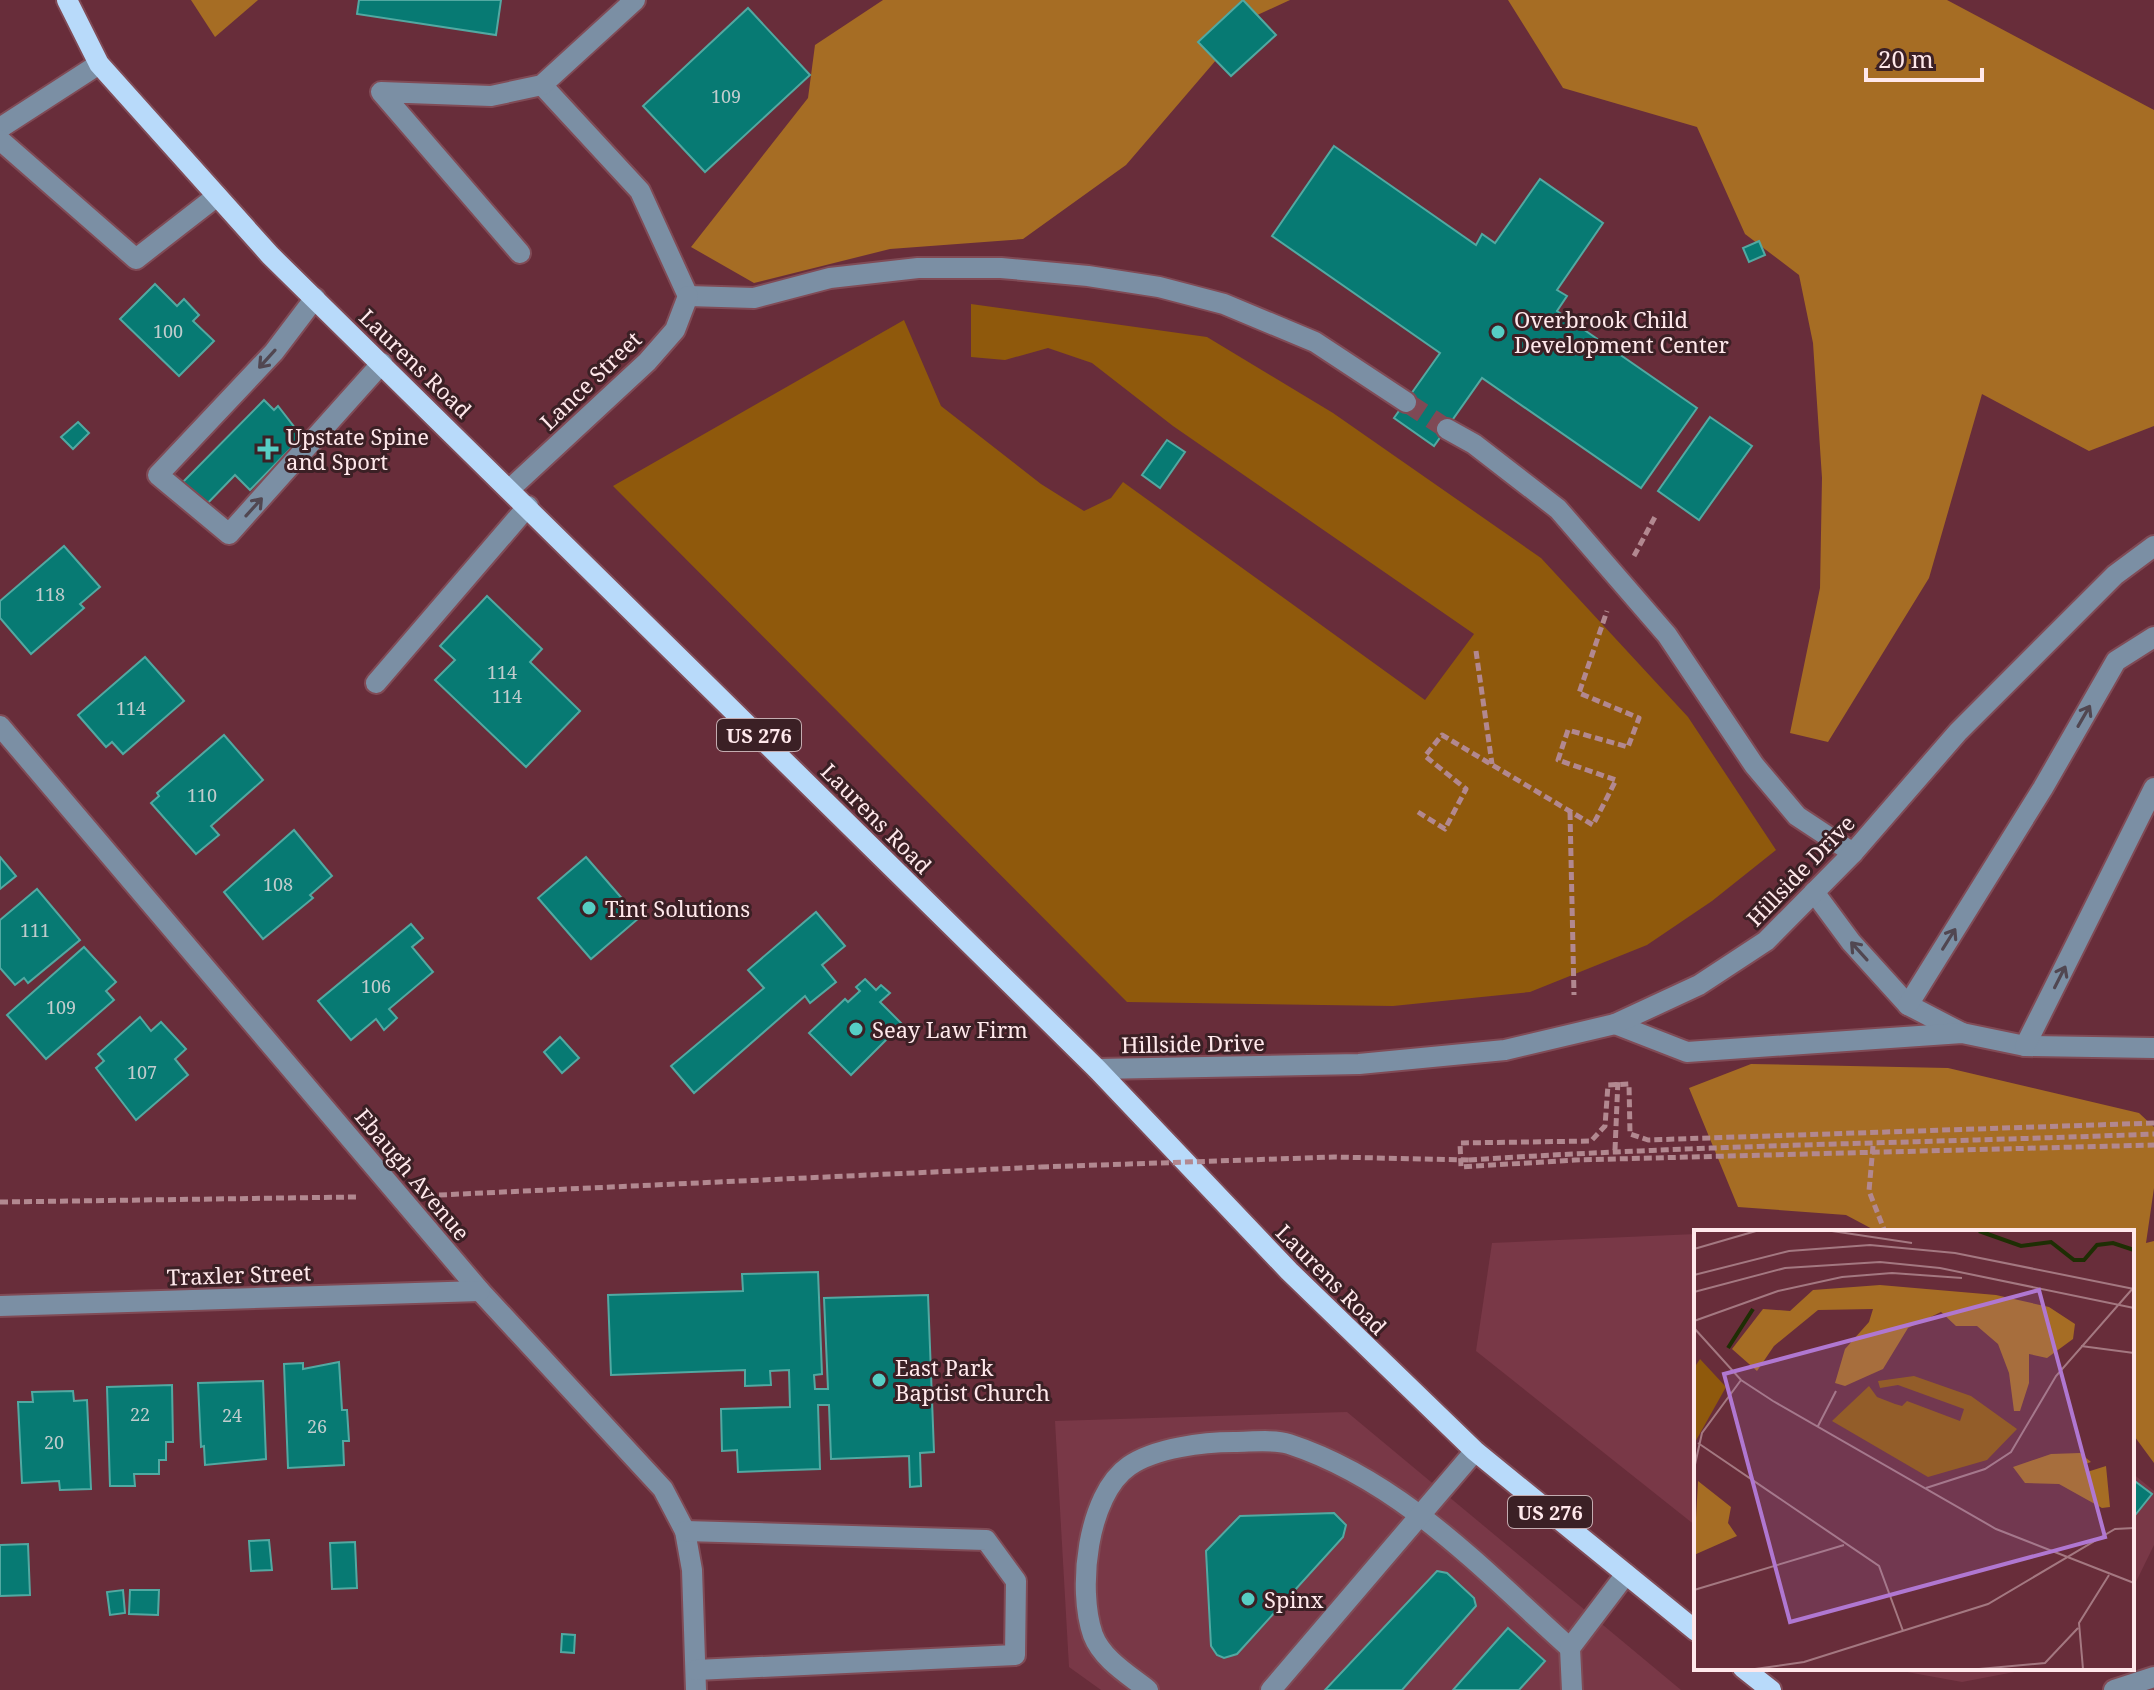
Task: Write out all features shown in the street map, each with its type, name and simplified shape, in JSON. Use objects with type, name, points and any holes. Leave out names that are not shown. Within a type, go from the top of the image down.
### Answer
[{"type":"main road","name":"Laurens Road","points":[[67,0],[99,64],[217,196],[315,298],[1097,1069],[1289,1271],[1475,1451],[1694,1629]]},
{"type":"main road","points":[[1746,1670],[1771,1690]]},
{"type":"street","points":[[520,253],[381,92],[491,96],[542,85],[635,0]]},
{"type":"street","points":[[0,128],[99,64]]},
{"type":"street","points":[[542,85],[640,191],[688,296],[754,298],[830,278],[918,268],[1001,268],[1088,276],[1159,287],[1224,304],[1315,342],[1406,402]]},
{"type":"street","points":[[0,140],[136,259],[217,196]]},
{"type":"street","name":"Lance Street","points":[[510,489],[647,362],[675,330],[688,296]]},
{"type":"street","points":[[315,298],[274,352],[158,475],[229,534],[382,363]]},
{"type":"street","points":[[1447,429],[1474,444],[1558,509],[1667,635],[1754,765],[1797,816],[1853,853]]},
{"type":"street","points":[[376,683],[528,506]]},
{"type":"street","name":"Hillside Drive","points":[[1097,1069],[1359,1064],[1505,1050],[1615,1024],[1699,985],[1766,941],[1853,853],[1958,732],[2115,575],[2154,546]]},
{"type":"street","points":[[1908,1005],[2043,788],[2116,661],[2154,637]]},
{"type":"street","name":"Ebaugh Avenue","points":[[0,726],[480,1291],[663,1489],[685,1531],[692,1570],[696,1680]]},
{"type":"street","points":[[2025,1046],[2154,788]]},
{"type":"street","points":[[1814,892],[1851,942],[1908,1005],[1962,1033]]},
{"type":"street","points":[[1615,1024],[1687,1052],[1962,1033],[2025,1046],[2154,1048]]},
{"type":"street","name":"Traxler Street","points":[[0,1306],[480,1291]]},
{"type":"street","points":[[1148,1690],[1111,1661],[1093,1636],[1086,1585],[1092,1526],[1110,1487],[1129,1466],[1153,1456],[1214,1442],[1286,1443],[1370,1479],[1419,1514],[1570,1648]]},
{"type":"street","points":[[1271,1690],[1475,1451]]},
{"type":"street","points":[[685,1531],[986,1540],[1016,1581],[1015,1655],[696,1680]]},
{"type":"street","points":[[1572,1690],[1570,1648],[1626,1574]]},
{"type":"street","points":[[2114,1690],[2154,1677]]},
{"type":"path","points":[[1418,812],[1445,829],[1466,789],[1425,756],[1442,735],[1593,825],[1616,780],[1558,760],[1568,730],[1628,747],[1639,718],[1579,693],[1618,579],[1656,515]]},
{"type":"path","points":[[1476,651],[1492,765]]},
{"type":"path","points":[[1570,811],[1574,995]]},
{"type":"path","points":[[2154,1123],[1648,1140],[1630,1134],[1629,1084],[1618,1081],[1608,1085],[1605,1126],[1591,1141],[1460,1143],[1461,1167],[1575,1160],[2154,1145]]},
{"type":"path","points":[[1615,1150],[1618,1081]]},
{"type":"path","points":[[432,1195],[678,1182],[1319,1158],[1469,1160],[1615,1150],[1873,1146],[2154,1134]]},
{"type":"path","points":[[1873,1146],[1869,1191],[1884,1230]]},
{"type":"path","points":[[0,1202],[356,1197]]},
{"type":"shaded area","points":[[191,0],[258,0],[215,37]]},
{"type":"shaded area","points":[[883,0],[1290,0],[1253,17],[1126,165],[1023,239],[890,249],[754,283],[691,247],[808,98],[815,45]]},
{"type":"shaded area","points":[[1508,0],[1947,0],[2154,110],[2154,426],[2089,451],[1982,394],[1929,578],[1828,742],[1790,733],[1820,588],[1822,478],[1813,343],[1799,275],[1745,234],[1697,127],[1563,88]]},
{"type":"shaded area","points":[[971,304],[1207,337],[1333,413],[1541,558],[1688,717],[1776,850],[1712,901],[1647,945],[1530,992],[1393,1006],[1127,1002],[613,486],[904,320],[941,406],[1041,484],[1084,511],[1111,498],[1123,482],[1425,700],[1474,634],[1173,426],[1092,363],[1048,348],[1005,360],[971,357]]},
{"type":"shaded area","points":[[1751,1064],[1948,1068],[2139,1113],[2154,1127],[2154,1188],[2146,1243],[2154,1241],[2154,1463],[2134,1436],[2134,1230],[1874,1230],[1846,1215],[1738,1207],[1689,1088]]},
{"type":"shaded area","points":[[1694,1234],[1694,1524],[1476,1351],[1492,1243]]},
{"type":"shaded area","points":[[1347,1412],[1681,1690],[1101,1690],[1069,1667],[1055,1421]]},
{"type":"shaded area","points":[[2134,1475],[2154,1491],[2154,1545],[2134,1586]]},
{"type":"shaded area","points":[[1896,1670],[2025,1670],[1962,1682]]},
{"type":"building","points":[[359,0],[501,0],[496,35],[357,14]]},
{"type":"building","points":[[1243,0],[1276,35],[1231,76],[1198,42]]},
{"type":"building","points":[[748,8],[810,75],[705,172],[643,106]]},
{"type":"building","name":"Overbrook Child Development Center","points":[[1334,146],[1476,245],[1482,234],[1495,243],[1540,179],[1603,223],[1557,290],[1567,296],[1557,311],[1697,408],[1641,488],[1482,378],[1434,446],[1394,418],[1440,353],[1272,236]]},
{"type":"building","points":[[1759,241],[1765,255],[1749,262],[1743,248]]},
{"type":"building","points":[[155,284],[177,306],[184,299],[199,315],[193,321],[214,341],[179,376],[120,319]]},
{"type":"building","points":[[264,400],[274,410],[278,406],[302,437],[250,490],[235,475],[202,509],[179,486]]},
{"type":"building","points":[[1710,417],[1752,446],[1699,520],[1658,491]]},
{"type":"building","points":[[78,422],[89,433],[73,449],[61,437]]},
{"type":"building","points":[[1167,440],[1185,452],[1160,488],[1142,475]]},
{"type":"building","points":[[64,546],[100,587],[80,604],[84,608],[31,654],[0,618],[0,601]]},
{"type":"building","points":[[487,596],[542,649],[530,662],[580,711],[526,767],[435,680],[455,660],[440,646]]},
{"type":"building","points":[[145,657],[184,701],[123,754],[112,742],[106,747],[78,715]]},
{"type":"building","points":[[224,735],[263,780],[211,826],[219,835],[196,854],[151,803],[159,796],[157,793]]},
{"type":"building","points":[[294,830],[332,876],[310,895],[313,898],[263,939],[224,892]]},
{"type":"building","points":[[0,857],[16,876],[0,889]]},
{"type":"building","name":"Tint Solutions","points":[[586,857],[639,918],[591,959],[538,898]]},
{"type":"building","points":[[37,889],[80,940],[28,983],[24,978],[15,985],[0,968],[0,920]]},
{"type":"building","points":[[816,912],[845,946],[822,965],[836,982],[810,1003],[805,996],[694,1093],[671,1066],[764,988],[748,970]]},
{"type":"building","points":[[411,924],[423,938],[412,947],[433,972],[389,1009],[397,1018],[384,1030],[376,1019],[351,1040],[318,1001]]},
{"type":"building","points":[[84,947],[116,982],[106,991],[114,1000],[46,1059],[7,1015]]},
{"type":"building","name":"Seay Law Firm","points":[[865,979],[876,990],[881,985],[890,993],[880,1002],[902,1024],[851,1075],[809,1033],[845,999],[848,1002],[860,991],[856,987]]},
{"type":"building","points":[[140,1017],[151,1031],[161,1022],[186,1049],[175,1059],[188,1075],[136,1120],[96,1068],[104,1061],[98,1054]]},
{"type":"building","points":[[560,1037],[579,1058],[562,1073],[544,1052]]},
{"type":"building","name":"East Park Baptist Church","points":[[818,1272],[822,1374],[814,1375],[815,1389],[828,1389],[824,1298],[928,1295],[934,1452],[920,1453],[921,1486],[910,1487],[909,1456],[831,1459],[829,1405],[818,1405],[820,1469],[738,1472],[737,1450],[722,1451],[721,1409],[790,1407],[789,1370],[770,1371],[771,1385],[745,1386],[745,1370],[611,1375],[608,1295],[743,1291],[742,1274]]},
{"type":"building","points":[[339,1362],[342,1410],[347,1410],[349,1441],[343,1441],[344,1465],[288,1468],[284,1364],[303,1363],[303,1369]]},
{"type":"building","points":[[263,1381],[266,1459],[205,1465],[204,1446],[201,1447],[198,1383]]},
{"type":"building","points":[[172,1385],[173,1442],[166,1442],[166,1460],[159,1460],[159,1474],[134,1474],[135,1486],[110,1486],[107,1387]]},
{"type":"building","points":[[73,1391],[74,1401],[87,1400],[91,1489],[60,1490],[59,1481],[22,1483],[18,1402],[33,1402],[32,1392]]},
{"type":"building","points":[[2134,1480],[2152,1494],[2134,1516]]},
{"type":"building","name":"Spinx","points":[[1334,1513],[1346,1525],[1343,1537],[1237,1654],[1224,1658],[1217,1655],[1211,1646],[1206,1551],[1240,1516]]},
{"type":"building","points":[[269,1540],[272,1570],[251,1571],[249,1541]]},
{"type":"building","points":[[355,1542],[357,1588],[332,1589],[330,1543]]},
{"type":"building","points":[[28,1544],[30,1595],[0,1596],[0,1545]]},
{"type":"building","name":"Spinx","points":[[1437,1571],[1447,1573],[1474,1598],[1476,1606],[1402,1690],[1325,1690]]},
{"type":"building","points":[[123,1590],[125,1613],[110,1615],[107,1592]]},
{"type":"building","points":[[130,1590],[159,1590],[158,1615],[129,1614]]},
{"type":"building","points":[[1508,1628],[1545,1661],[1519,1690],[1453,1690]]},
{"type":"building","points":[[562,1634],[575,1635],[574,1653],[561,1652]]},
{"type":"tunnel","points":[[1406,402],[1447,429]]},
{"type":"place","name":"Overbrook Child Development Center","points":[[1498,332]]},
{"type":"place","name":"Upstate Spine and Sport","points":[[268,449]]},
{"type":"place","name":"Tint Solutions","points":[[589,908]]},
{"type":"place","name":"Seay Law Firm","points":[[856,1029]]},
{"type":"place","name":"East Park Baptist Church","points":[[879,1380]]},
{"type":"place","name":"Spinx","points":[[1248,1599]]}]
